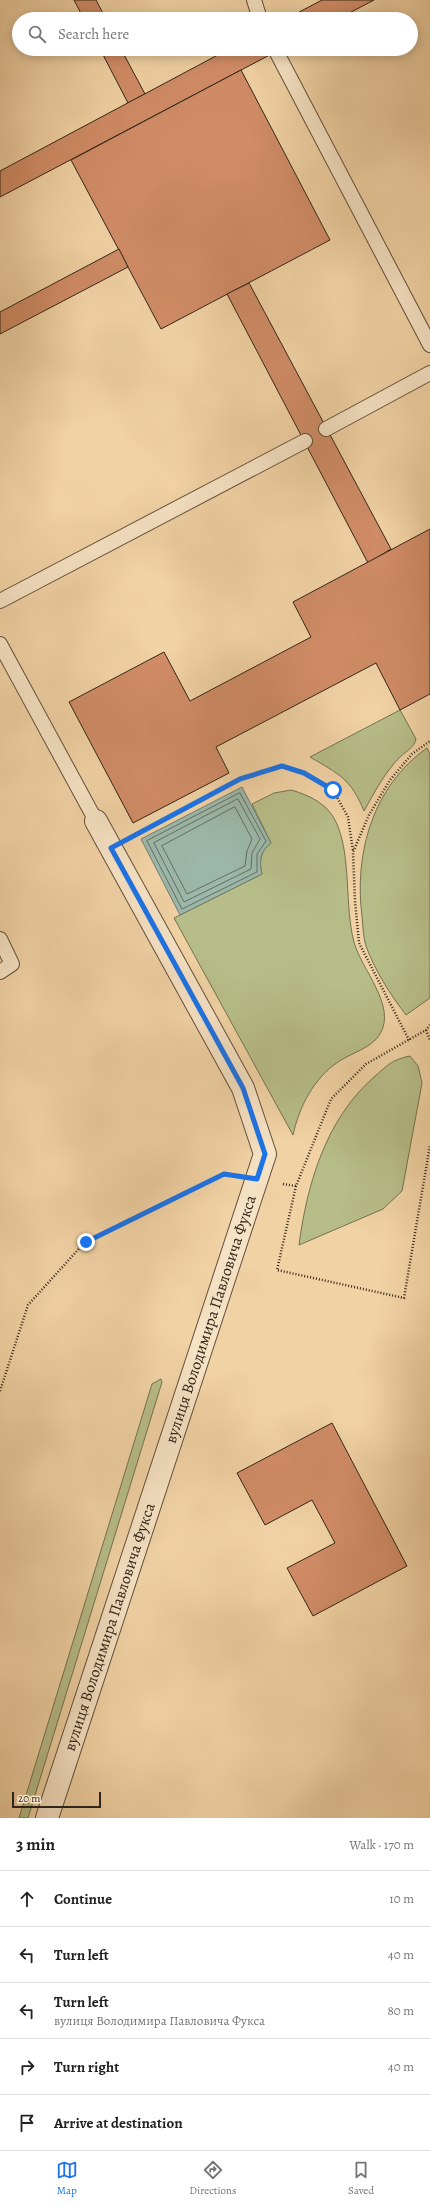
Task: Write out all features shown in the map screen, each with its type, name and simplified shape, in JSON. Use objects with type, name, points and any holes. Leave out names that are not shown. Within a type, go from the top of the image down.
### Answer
[{"type":"street","name":"вулиця Володимира Павловича Фукса","points":[[47,1818],[265,1154],[243,1088],[96,821]]},
{"type":"lane","points":[[254,0],[258,12]]},
{"type":"lane","points":[[279,56],[430,345]]},
{"type":"lane","points":[[326,429],[430,373]]},
{"type":"lane","points":[[0,601],[305,441]]},
{"type":"lane","points":[[0,644],[96,821]]},
{"type":"lane","points":[[0,939],[12,964],[0,972]]},
{"type":"path","points":[[353,852],[369,815],[390,780],[412,754],[430,741]]},
{"type":"path","points":[[111,848],[240,779],[282,766],[304,773],[333,790],[348,818],[353,852],[359,944],[409,1040]]},
{"type":"path","points":[[430,1025],[426,1030],[366,1064],[331,1099],[296,1186],[277,1270],[404,1298],[430,1146]]},
{"type":"path","points":[[426,1030],[430,1040]]},
{"type":"path","points":[[0,1391],[28,1305],[86,1242],[224,1174],[296,1186]]},
{"type":"green space","points":[[400,710],[416,739],[415,742],[412,747],[389,769],[364,811],[354,791],[343,778],[310,757]]},
{"type":"green space","points":[[427,748],[430,754],[430,998],[406,1015],[383,982],[366,946],[363,931],[360,892],[361,869],[371,823],[381,801],[393,781],[408,764]]},
{"type":"green space","points":[[291,790],[311,798],[323,805],[333,816],[336,822],[344,850],[349,912],[354,942],[376,988],[384,1012],[384,1023],[380,1034],[376,1039],[367,1047],[338,1062],[322,1076],[315,1085],[299,1114],[293,1135],[174,918],[262,874],[261,857],[267,846],[271,843],[252,804],[274,793]]},
{"type":"green space","points":[[410,1056],[418,1066],[422,1083],[402,1191],[383,1209],[299,1245],[307,1199],[314,1176],[331,1133],[343,1112],[357,1094],[387,1066],[394,1061]]},
{"type":"green space","points":[[161,1379],[162,1382],[28,1818],[19,1818],[152,1384]]},
{"type":"water","points":[[242,787],[271,843],[267,846],[261,857],[262,874],[180,915],[141,839]]},
{"type":"building","points":[[74,0],[96,0],[102,12],[80,12]]},
{"type":"building","points":[[322,0],[374,0],[351,12],[299,12]]},
{"type":"building","points":[[104,56],[125,56],[145,94],[128,103]]},
{"type":"building","points":[[216,56],[268,56],[0,197],[0,171]]},
{"type":"building","points":[[241,70],[330,240],[161,329],[71,160]]},
{"type":"building","points":[[119,249],[128,267],[0,334],[0,312]]},
{"type":"building","points":[[249,283],[391,549],[368,563],[227,294]]},
{"type":"building","points":[[430,529],[430,694],[400,710],[376,663],[216,747],[229,773],[133,823],[69,702],[164,652],[190,701],[311,637],[293,602]]},
{"type":"building","points":[[332,1423],[407,1566],[313,1616],[287,1568],[335,1543],[312,1500],[265,1525],[237,1473]]},
{"type":"route","points":[[86,1242],[224,1174],[257,1179],[265,1154],[243,1088],[111,848],[240,779],[282,766],[304,773],[333,790]]}]
